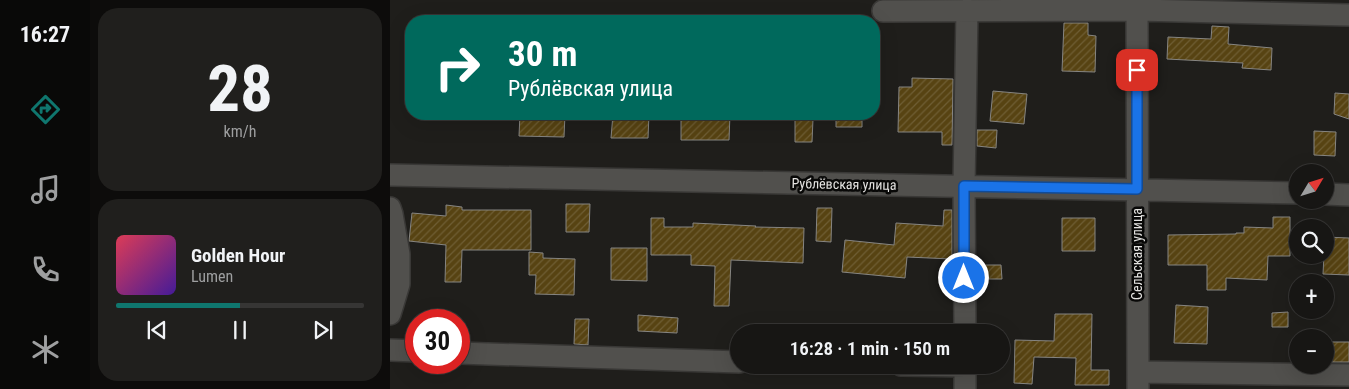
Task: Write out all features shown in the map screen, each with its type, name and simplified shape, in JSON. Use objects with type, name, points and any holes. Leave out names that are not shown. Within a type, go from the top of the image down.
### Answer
[{"type":"street","points":[[883,11],[1138,5],[1349,15]]},
{"type":"street","name":"Сельская улица","points":[[1138,5],[1138,380]]},
{"type":"street","points":[[965,324],[964,186],[967,10]]},
{"type":"street","name":"Рублёвская улица","points":[[390,175],[1137,189],[1289,194]]},
{"type":"street","points":[[1334,194],[1349,195]]},
{"type":"street","points":[[390,208],[399,254],[399,284],[390,314]]},
{"type":"street","points":[[390,350],[405,351]]},
{"type":"street","points":[[470,353],[730,362]]},
{"type":"street","points":[[965,374],[965,389]]},
{"type":"street","points":[[1138,380],[1349,375]]},
{"type":"building","points":[[1064,23],[1088,23],[1088,35],[1096,36],[1095,72],[1062,71]]},
{"type":"building","points":[[1212,26],[1229,27],[1228,44],[1272,48],[1271,70],[1242,68],[1243,63],[1167,59],[1168,37],[1211,39]]},
{"type":"building","points":[[912,78],[953,79],[952,145],[942,145],[942,132],[898,132],[899,87],[912,87]]},
{"type":"building","points":[[993,91],[1027,94],[1024,124],[990,121]]},
{"type":"building","points":[[1335,93],[1349,94],[1349,119],[1334,114]]},
{"type":"building","points":[[520,120],[565,120],[564,137],[519,136]]},
{"type":"building","points":[[612,120],[649,120],[648,138],[611,138]]},
{"type":"building","points":[[681,120],[730,120],[729,140],[681,140]]},
{"type":"building","points":[[795,120],[813,120],[812,142],[795,142]]},
{"type":"building","points":[[836,120],[862,120],[862,127],[836,127]]},
{"type":"building","points":[[977,130],[997,130],[996,148],[977,146]]},
{"type":"building","points":[[1314,131],[1336,132],[1335,156],[1314,155]]},
{"type":"building","points":[[566,204],[590,204],[589,232],[566,232]]},
{"type":"building","points":[[446,205],[462,207],[462,210],[531,210],[531,250],[462,250],[461,282],[445,282],[446,245],[409,241],[412,213],[446,216]]},
{"type":"building","points":[[817,208],[832,208],[831,242],[816,241]]},
{"type":"building","points":[[944,210],[952,210],[952,259],[907,257],[905,278],[842,272],[845,240],[894,245],[896,223],[943,226]]},
{"type":"building","points":[[1273,217],[1290,217],[1289,256],[1268,256],[1267,280],[1226,278],[1226,290],[1207,290],[1207,265],[1168,265],[1168,235],[1236,234],[1244,233],[1244,227],[1273,228]]},
{"type":"building","points":[[651,218],[664,218],[664,227],[693,227],[693,223],[804,228],[803,263],[731,260],[729,306],[714,306],[715,266],[691,265],[691,255],[651,255]]},
{"type":"building","points":[[1062,218],[1095,218],[1095,251],[1062,251]]},
{"type":"building","points":[[1334,237],[1349,238],[1349,275],[1323,274],[1324,264],[1334,264]]},
{"type":"building","points":[[611,248],[647,248],[647,281],[611,280]]},
{"type":"building","points":[[529,252],[543,253],[543,258],[575,259],[574,295],[535,294],[536,275],[529,275]]},
{"type":"building","points":[[982,265],[1001,265],[1002,279],[982,279]]},
{"type":"building","points":[[1176,305],[1208,307],[1207,344],[1174,343]]},
{"type":"building","points":[[1288,312],[1288,327],[1272,327],[1272,313]]},
{"type":"building","points":[[1055,314],[1092,314],[1091,370],[1109,370],[1109,385],[1075,385],[1076,358],[1034,357],[1032,384],[1014,383],[1015,340],[1054,341]]},
{"type":"building","points":[[638,315],[678,318],[677,333],[638,331]]},
{"type":"building","points":[[575,319],[589,319],[588,345],[574,344]]},
{"type":"building","points":[[1334,342],[1349,342],[1349,362],[1334,362]]},
{"type":"route","points":[[964,278],[964,186],[1137,189],[1137,70]]}]
